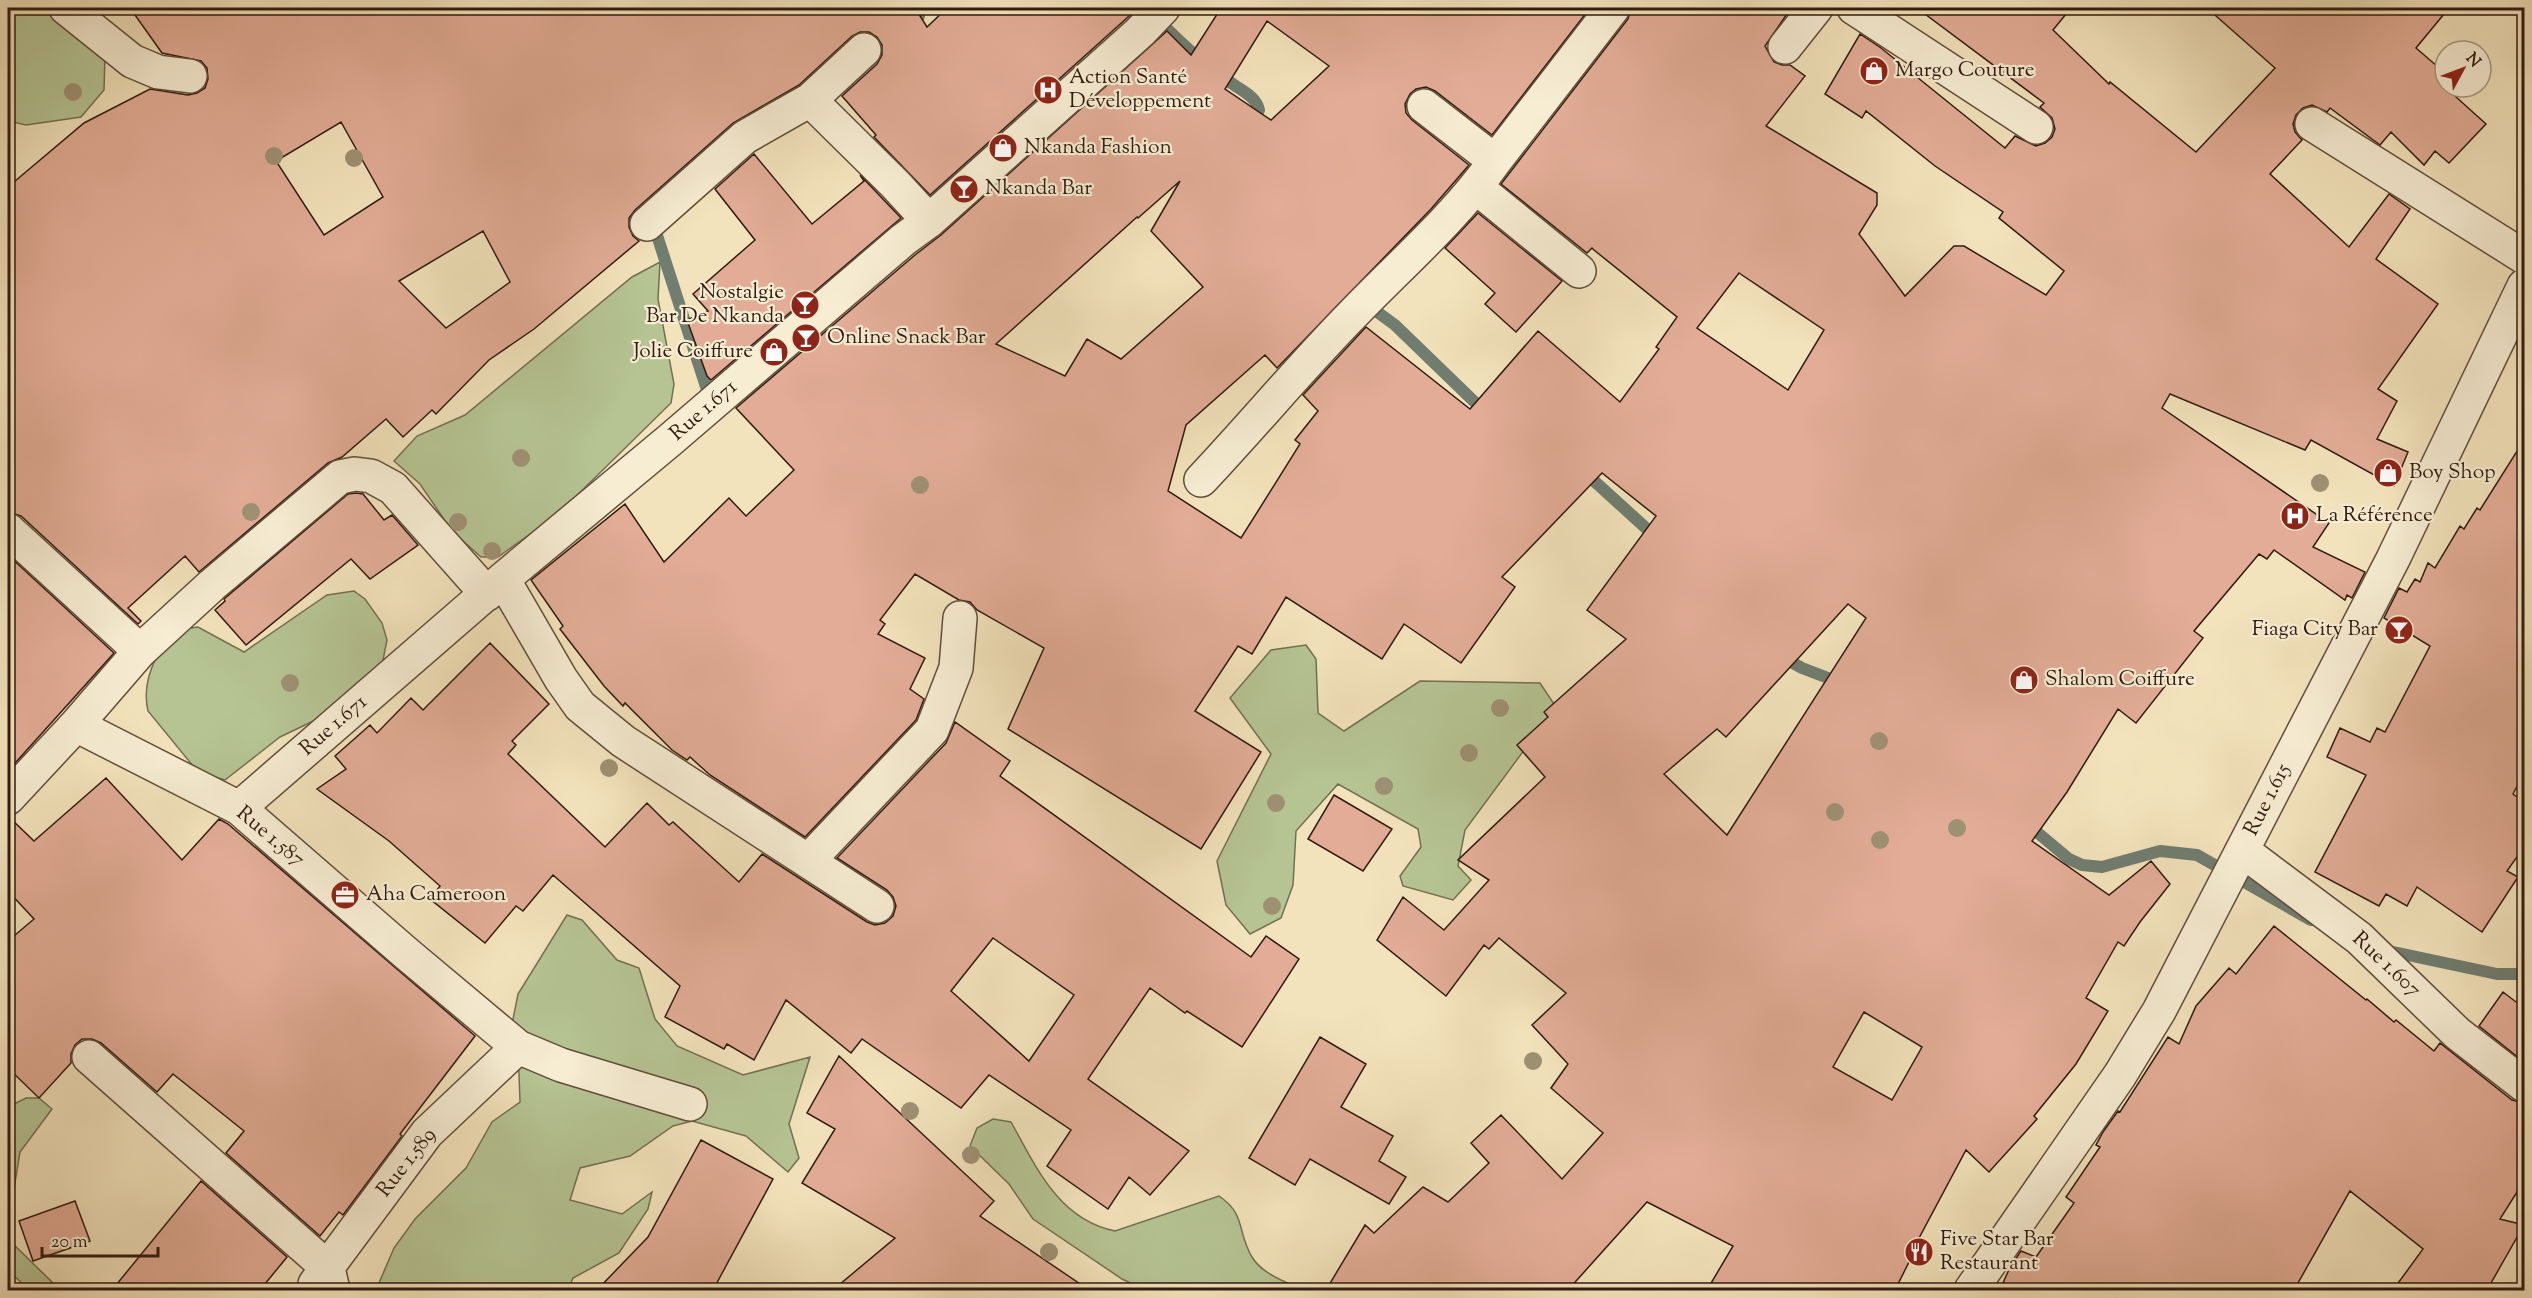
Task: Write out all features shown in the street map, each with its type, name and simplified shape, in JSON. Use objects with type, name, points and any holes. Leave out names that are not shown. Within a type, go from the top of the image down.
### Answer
[{"type":"street","points":[[66,8],[132,61],[158,72],[190,76]]},
{"type":"street","name":"Rue 1.671","points":[[239,808],[495,587],[903,240],[929,221],[1140,32],[1163,8]]},
{"type":"street","points":[[1201,480],[1350,316],[1415,255],[1476,188],[1613,8]]},
{"type":"street","points":[[1785,47],[1816,8]]},
{"type":"street","points":[[1854,8],[2036,127]]},
{"type":"street","points":[[647,224],[745,137],[810,100],[864,50]]},
{"type":"street","points":[[810,100],[929,221]]},
{"type":"street","points":[[1424,106],[1495,161]]},
{"type":"street","points":[[2312,124],[2524,257]]},
{"type":"street","points":[[1476,188],[1580,271]]},
{"type":"street","name":"Rue 1.615","points":[[1971,1290],[2120,1075],[2159,1011],[2393,559],[2524,286]]},
{"type":"street","points":[[8,798],[76,725],[140,651],[212,585],[340,477],[355,474],[371,476],[393,488],[495,587],[580,706],[623,741],[877,906]]},
{"type":"street","points":[[8,530],[140,651]]},
{"type":"street","points":[[808,861],[932,730],[956,668],[960,618]]},
{"type":"street","name":"Rue 1.587","points":[[76,725],[239,808],[518,1047],[582,1072],[690,1104]]},
{"type":"street","name":"Rue 1.607","points":[[2242,850],[2359,938],[2457,1033],[2524,1085]]},
{"type":"street","name":"Rue 1.589","points":[[324,1283],[427,1133],[518,1047]]},
{"type":"street","points":[[89,1057],[324,1283]]},
{"type":"green space","points":[[8,8],[64,8],[105,55],[104,90],[81,117],[26,125],[8,121]]},
{"type":"green space","points":[[660,262],[658,299],[674,384],[671,403],[558,514],[498,557],[481,557],[452,531],[420,484],[394,461],[417,436],[465,415],[632,277]]},
{"type":"green space","points":[[354,591],[365,599],[382,623],[387,640],[382,665],[330,713],[280,737],[225,780],[198,772],[148,711],[146,700],[148,679],[155,659],[171,631],[198,627],[244,652],[327,595]]},
{"type":"green space","points":[[1306,645],[1316,659],[1318,713],[1344,731],[1420,681],[1540,683],[1556,707],[1465,830],[1458,866],[1471,880],[1453,900],[1403,886],[1400,876],[1421,847],[1418,829],[1338,784],[1296,831],[1293,885],[1281,918],[1250,934],[1226,905],[1217,861],[1271,754],[1230,698],[1271,650]]},
{"type":"green space","points":[[567,915],[582,920],[617,960],[639,968],[655,1019],[677,1046],[743,1075],[810,1057],[789,1124],[799,1158],[788,1172],[746,1136],[692,1121],[673,1126],[630,1156],[580,1168],[570,1200],[622,1214],[652,1192],[648,1209],[619,1253],[573,1278],[568,1290],[382,1290],[379,1283],[394,1248],[415,1219],[466,1168],[492,1122],[520,1102],[518,1047],[511,1029],[518,994]]},
{"type":"green space","points":[[26,1098],[39,1098],[52,1109],[20,1152],[8,1226],[8,1107]]},
{"type":"green space","points":[[993,1119],[1011,1122],[1051,1189],[1064,1204],[1095,1225],[1115,1231],[1219,1196],[1228,1203],[1237,1217],[1247,1248],[1256,1263],[1275,1277],[1303,1290],[1145,1290],[1122,1279],[1033,1219],[1009,1184],[970,1146],[977,1128]]},
{"type":"green space","points":[[8,1239],[54,1284],[56,1290],[29,1290],[8,1270]]},
{"type":"building","points":[[130,8],[915,8],[927,27],[947,8],[1138,8],[930,195],[874,137],[876,135],[842,96],[877,64],[882,55],[882,45],[877,37],[869,32],[860,32],[852,36],[799,85],[733,123],[635,210],[629,218],[629,227],[633,236],[639,241],[534,329],[489,360],[436,414],[432,410],[403,437],[386,419],[342,457],[328,463],[199,572],[185,556],[128,608],[141,621],[138,624],[21,516],[8,512],[8,187],[84,123],[150,89],[188,95],[205,88],[208,79],[207,68],[201,61],[162,53]],"holes":[[[341,122],[383,197],[324,235],[276,161]],[[483,231],[510,282],[446,328],[399,281]]]},
{"type":"building","points":[[1221,8],[1590,8],[1492,135],[1435,91],[1426,87],[1416,89],[1410,94],[1405,104],[1406,113],[1469,165],[1431,209],[1277,368],[1265,355],[1186,425],[1168,491],[1241,538],[1300,444],[1295,440],[1318,411],[1303,395],[1366,327],[1470,409],[1538,331],[1620,402],[1659,349],[1656,347],[1677,317],[1592,248],[1587,253],[1501,184],[1628,19],[1631,8],[1791,8],[1765,46],[1774,62],[1790,65],[1805,76],[1766,126],[1877,193],[1877,205],[1859,234],[1905,296],[1954,246],[1964,246],[2046,295],[2064,271],[1999,218],[2003,212],[1935,166],[1866,111],[1862,118],[1825,94],[1860,34],[1881,48],[2005,148],[2015,136],[2036,146],[2052,137],[2055,129],[2052,118],[2040,107],[2044,103],[1917,8],[2071,8],[2053,30],[2109,84],[2110,82],[2196,152],[2275,68],[2207,8],[2449,8],[2416,48],[2433,63],[2433,99],[2458,99],[2486,124],[2449,163],[2435,151],[2424,165],[2391,132],[2380,145],[2330,108],[2327,112],[2312,105],[2303,108],[2296,115],[2293,124],[2295,132],[2302,140],[2270,174],[2349,247],[2389,194],[2410,209],[2376,259],[2438,304],[2378,389],[2397,401],[2377,439],[2408,452],[2394,486],[2311,440],[2305,450],[2170,394],[2162,408],[2329,523],[2313,547],[2365,572],[2352,598],[2347,595],[2345,600],[2274,550],[2267,559],[2259,554],[2194,631],[2203,638],[2136,723],[2118,709],[2067,792],[2032,841],[2109,895],[2151,861],[2170,884],[2124,946],[2118,942],[2086,998],[2108,1011],[2076,1064],[2034,1116],[2037,1119],[1989,1172],[1966,1150],[1910,1255],[1912,1256],[1895,1290],[1707,1290],[1733,1246],[1647,1202],[1568,1290],[1326,1290],[1365,1225],[1374,1233],[1423,1187],[1448,1202],[1489,1163],[1471,1143],[1501,1115],[1562,1179],[1603,1133],[1551,1088],[1568,1064],[1532,1025],[1566,993],[1499,938],[1489,949],[1484,945],[1446,996],[1377,940],[1403,897],[1444,930],[1489,880],[1458,860],[1545,777],[1517,745],[1548,717],[1544,712],[1626,639],[1587,610],[1656,516],[1602,473],[1502,577],[1515,587],[1461,663],[1404,624],[1382,659],[1286,597],[1252,654],[1238,646],[1195,711],[1261,752],[1201,849],[1008,729],[1044,648],[977,610],[970,602],[959,600],[915,574],[880,620],[885,624],[878,634],[925,658],[910,689],[924,699],[916,720],[805,837],[710,775],[690,757],[687,760],[672,750],[625,703],[623,706],[604,686],[560,629],[563,626],[531,580],[625,504],[664,562],[729,498],[746,516],[794,470],[736,408],[941,235],[1167,31],[1191,55]],"holes":[[[1267,21],[1329,66],[1271,120],[1225,89]],[[1180,181],[1151,231],[1203,287],[1121,359],[1087,339],[1065,376],[996,344]],[[1739,273],[1824,330],[1788,390],[1697,328]],[[1848,604],[1866,618],[1727,835],[1664,774],[1717,729],[1726,737]],[[1864,1012],[1922,1047],[1892,1100],[1833,1067]]]},
{"type":"building","points":[[754,154],[812,224],[864,181],[860,175],[901,218],[711,380],[707,376],[687,320],[708,311],[693,294],[755,240],[715,189]]},
{"type":"building","points":[[1478,213],[1562,281],[1516,332],[1485,304],[1495,293],[1445,248]]},
{"type":"building","points":[[2524,440],[2524,773],[2513,794],[2524,802],[2524,847],[2507,871],[2518,877],[2482,932],[2417,887],[2407,906],[2386,894],[2379,906],[2315,872],[2366,775],[2327,757],[2340,728],[2370,742],[2377,728],[2385,732],[2430,646],[2384,618],[2399,588],[2407,592],[2415,579],[2420,582],[2428,563],[2435,568],[2460,526],[2464,529],[2477,508],[2480,510]]},
{"type":"building","points":[[348,494],[363,494],[384,520],[392,515],[418,545],[370,579],[351,559],[246,645],[215,610],[225,601],[224,599]]},
{"type":"building","points":[[8,555],[114,653],[8,771]]},
{"type":"building","points":[[490,643],[549,704],[512,741],[516,745],[508,754],[605,847],[647,803],[669,825],[673,822],[739,882],[762,854],[875,925],[885,923],[893,916],[896,906],[893,897],[887,890],[837,858],[946,743],[955,722],[1010,761],[1000,776],[1251,957],[1266,936],[1299,959],[1242,1047],[1187,1011],[1185,1013],[1150,988],[1088,1079],[1189,1151],[1150,1195],[1129,1177],[1108,1209],[1047,1166],[1071,1130],[989,1075],[961,1108],[862,1039],[851,1053],[786,1000],[754,1060],[727,1044],[724,1049],[665,1017],[680,986],[553,875],[523,911],[516,906],[485,943],[430,899],[440,886],[389,841],[317,789],[346,769],[335,756],[370,725],[377,733],[411,698],[423,710]],"holes":[[[993,938],[1074,995],[1029,1061],[951,991]]]},
{"type":"building","points":[[106,778],[182,860],[219,819],[228,824],[475,1036],[400,1134],[402,1136],[343,1215],[339,1212],[320,1236],[226,1153],[244,1131],[173,1074],[157,1092],[101,1043],[92,1039],[82,1039],[75,1045],[71,1054],[71,1063],[39,1098],[8,1068],[8,941],[34,919],[8,891],[8,816],[34,841]]},
{"type":"building","points":[[1334,795],[1392,829],[1363,871],[1308,839]]},
{"type":"building","points":[[2274,926],[2434,1051],[2440,1043],[2512,1100],[2524,1103],[2524,1181],[2500,1219],[2524,1225],[2487,1290],[2393,1290],[2423,1249],[2350,1191],[2294,1290],[2000,1290],[2010,1267],[2021,1251],[2036,1257],[2074,1203],[2066,1197],[2100,1147],[2096,1145],[2103,1132],[2118,1111],[2120,1112],[2168,1037],[2179,1044],[2196,1006],[2229,968],[2236,974]]},
{"type":"building","points":[[2503,992],[2524,1008],[2524,1062],[2479,1026]]},
{"type":"building","points":[[1320,1037],[1366,1064],[1341,1107],[1393,1136],[1379,1161],[1406,1177],[1389,1204],[1310,1159],[1295,1185],[1249,1158]]},
{"type":"building","points":[[839,1056],[994,1201],[980,1216],[1089,1290],[833,1290],[895,1238],[802,1183],[835,1129],[807,1113]]},
{"type":"building","points":[[701,1140],[773,1179],[713,1290],[597,1290],[648,1237]]},
{"type":"building","points":[[201,1181],[287,1257],[260,1290],[112,1290]]},
{"type":"building","points":[[75,1201],[90,1241],[33,1261],[19,1221]]},
{"type":"waterway","points":[[908,25],[919,16],[919,8]]},
{"type":"waterway","points":[[1156,26],[1160,22],[1206,64],[1253,99],[1259,110],[1250,125]]},
{"type":"waterway","points":[[653,223],[708,393]]},
{"type":"waterway","points":[[1365,303],[1395,325],[1487,414]]},
{"type":"waterway","points":[[1582,470],[1658,539]]},
{"type":"waterway","points":[[1780,656],[1802,668],[1841,683]]},
{"type":"waterway","points":[[2026,823],[2069,859],[2082,865],[2102,867],[2160,851],[2197,855],[2311,920]]},
{"type":"waterway","points":[[2384,950],[2497,974],[2524,974]]},
{"type":"place","name":"Margo Couture","points":[[1874,71]]},
{"type":"place","name":"Action Santé Développement","points":[[1048,90]]},
{"type":"place","name":"Nkanda Fashion","points":[[1003,148]]},
{"type":"place","name":"Nkanda Bar","points":[[964,189]]},
{"type":"place","name":"Nostalgie Bar De Nkanda","points":[[805,305]]},
{"type":"place","name":"Online Snack Bar","points":[[806,338]]},
{"type":"place","name":"Jolie Coiffure","points":[[774,352]]},
{"type":"place","name":"Boy Shop","points":[[2388,473]]},
{"type":"place","name":"La Référence","points":[[2295,516]]},
{"type":"place","name":"Fiaga City Bar","points":[[2399,630]]},
{"type":"place","name":"Shalom Coiffure","points":[[2024,680]]},
{"type":"place","name":"Aha Cameroon","points":[[345,895]]},
{"type":"place","name":"Five Star Bar Restaurant","points":[[1919,1252]]}]
